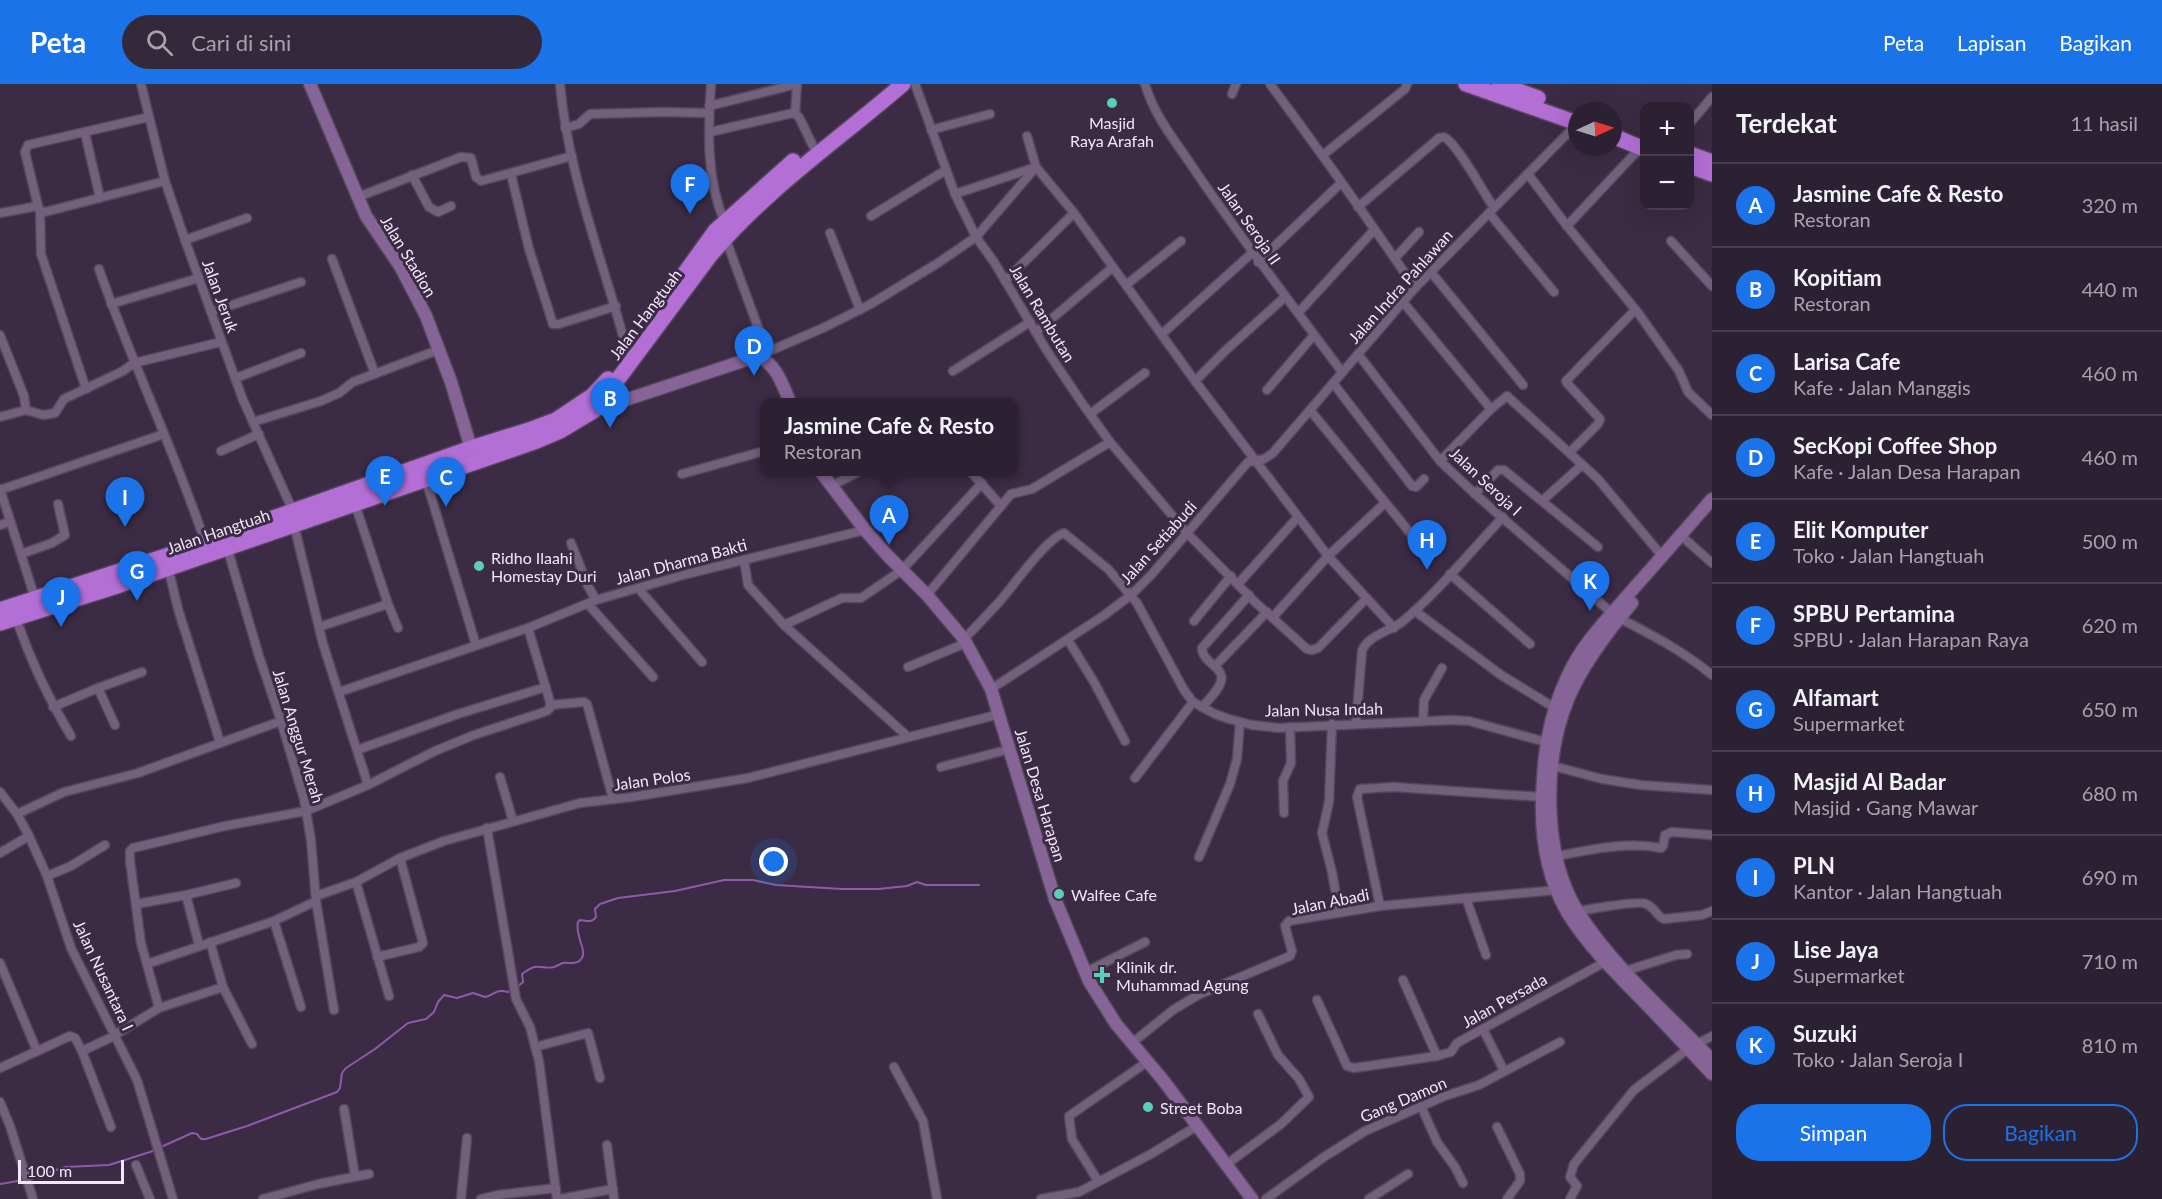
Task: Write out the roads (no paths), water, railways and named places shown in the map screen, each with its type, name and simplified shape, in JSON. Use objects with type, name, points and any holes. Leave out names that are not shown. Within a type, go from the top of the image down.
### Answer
[{"type":"highway","name":"Jalan Hangtuah","points":[[0,610],[205,542],[355,504],[560,432],[595,410],[725,237],[867,108],[889,84]]},
{"type":"highway","name":"Jalan Hangtuah","points":[[0,623],[227,547],[293,518],[471,448],[556,420],[592,396],[607,380],[694,258],[724,221],[813,146],[903,84]]},
{"type":"highway","points":[[1466,84],[1568,120]]},
{"type":"highway","points":[[1498,84],[1568,109]]},
{"type":"highway","points":[[1622,132],[1640,143]]},
{"type":"highway","points":[[1622,139],[1640,144]]},
{"type":"highway","points":[[1694,156],[1712,162]]},
{"type":"highway","points":[[1694,168],[1712,174]]},
{"type":"street","name":"Jalan Jeruk","points":[[141,84],[165,181],[185,240],[221,342],[293,518],[322,644],[368,785]]},
{"type":"street","name":"Jalan Stadion","points":[[310,84],[370,222],[386,243],[414,291],[452,382],[471,448]]},
{"type":"street","points":[[560,84],[565,128],[587,217],[616,306],[627,351]]},
{"type":"street","points":[[711,84],[709,160],[711,181],[724,221]]},
{"type":"street","points":[[565,128],[579,124],[590,114],[709,109],[797,84],[795,114]]},
{"type":"street","name":"Jalan Rambutan","points":[[915,84],[955,194],[976,237],[1090,414],[1110,442],[1187,533],[1248,595],[1303,646],[1312,650],[1318,648],[1366,599]]},
{"type":"street","name":"Jalan Seroja II","points":[[1145,84],[1148,95],[1165,125],[1258,262],[1342,372]]},
{"type":"street","points":[[1232,94],[1236,84]]},
{"type":"street","points":[[1270,84],[1323,155],[1415,288]]},
{"type":"street","points":[[1323,155],[1405,89],[1407,84]]},
{"type":"street","points":[[1694,117],[1712,97]]},
{"type":"street","points":[[710,132],[785,114],[795,114],[799,117],[813,146]]},
{"type":"street","points":[[931,130],[990,114]]},
{"type":"street","points":[[86,389],[41,254],[39,209],[25,152],[26,147],[148,117]]},
{"type":"street","name":"Jalan Indra Pahlawan","points":[[1251,462],[1268,457],[1415,288],[1568,132]]},
{"type":"street","points":[[85,133],[100,198]]},
{"type":"street","points":[[1027,136],[1036,167],[1074,213],[1196,381],[1251,462],[1328,556],[1394,628]]},
{"type":"street","points":[[1358,207],[1439,138],[1447,138],[1492,210],[1554,292]]},
{"type":"street","points":[[1567,226],[1640,148]]},
{"type":"street","points":[[358,197],[464,156],[471,158],[479,181],[572,156]]},
{"type":"street","points":[[955,194],[1036,167]]},
{"type":"street","points":[[595,410],[762,353],[860,310],[976,237],[1036,167]]},
{"type":"street","points":[[871,216],[946,170]]},
{"type":"street","points":[[511,174],[529,249],[553,324],[616,306]]},
{"type":"street","points":[[1528,174],[1635,310],[1679,371],[1688,392],[1712,415]]},
{"type":"street","points":[[412,175],[431,209],[438,212],[451,206]]},
{"type":"street","points":[[0,213],[39,209],[44,213],[165,181]]},
{"type":"street","points":[[1258,262],[1341,183]]},
{"type":"street","points":[[1005,281],[1074,213]]},
{"type":"street","points":[[185,240],[247,218]]},
{"type":"street","points":[[1298,314],[1374,230]]},
{"type":"street","points":[[1395,258],[1419,232]]},
{"type":"street","points":[[830,233],[860,310]]},
{"type":"street","points":[[725,237],[762,353],[777,372],[788,398]]},
{"type":"street","points":[[1126,285],[1181,241]]},
{"type":"street","points":[[1671,241],[1712,286]]},
{"type":"street","points":[[1162,334],[1252,253]]},
{"type":"street","points":[[332,259],[375,374]]},
{"type":"street","points":[[1036,332],[1113,267]]},
{"type":"street","points":[[99,268],[134,363],[188,492],[205,542]]},
{"type":"street","points":[[1431,272],[1523,385]]},
{"type":"street","points":[[111,304],[199,278]]},
{"type":"street","points":[[211,312],[301,282]]},
{"type":"street","points":[[1196,381],[1285,297]]},
{"type":"street","points":[[1403,302],[1491,409]]},
{"type":"street","points":[[1570,452],[1598,424],[1600,419],[1566,381],[1635,310]]},
{"type":"street","points":[[953,371],[1030,322]]},
{"type":"street","points":[[0,335],[24,396],[26,410]]},
{"type":"street","points":[[1267,390],[1314,335]]},
{"type":"street","points":[[0,417],[26,410],[43,415],[55,412],[64,399],[123,371],[134,363],[221,342]]},
{"type":"street","points":[[253,422],[321,401],[339,393],[353,382],[438,350]]},
{"type":"street","points":[[236,378],[302,353]]},
{"type":"street","name":"Jalan Seroja I","points":[[1358,354],[1440,461],[1475,494],[1616,616],[1668,642],[1712,675]]},
{"type":"street","points":[[1090,414],[1145,373]]},
{"type":"street","points":[[1333,383],[1412,486],[1416,487],[1424,479]]},
{"type":"street","points":[[1440,461],[1491,409],[1507,396],[1598,480],[1662,556]]},
{"type":"street","points":[[1310,410],[1412,534]]},
{"type":"street","points":[[36,598],[9,522],[0,489],[164,434]]},
{"type":"street","points":[[221,451],[259,434]]},
{"type":"street","points":[[927,595],[1013,493],[1032,489],[1110,442]]},
{"type":"street","points":[[682,474],[760,452]]},
{"type":"street","name":"Jalan Setiabudi","points":[[992,689],[1068,640],[1131,595],[1251,462]]},
{"type":"street","points":[[1543,500],[1582,465]]},
{"type":"street","points":[[1475,494],[1501,469],[1516,478],[1598,547]]},
{"type":"street","name":"Jalan Desa Harapan","points":[[824,476],[865,530],[927,595],[965,641],[992,689],[1055,899],[1089,981],[1116,1024],[1252,1199]]},
{"type":"street","points":[[831,486],[849,476]]},
{"type":"street","points":[[976,476],[1001,506]]},
{"type":"street","points":[[426,480],[476,645]]},
{"type":"street","points":[[784,625],[842,598],[861,598],[902,570],[982,483]]},
{"type":"street","points":[[1712,499],[1662,556],[1616,616],[1585,665],[1569,696],[1560,722],[1547,765],[1542,797],[1542,821],[1547,862],[1557,890],[1605,962],[1693,1047],[1712,1060]]},
{"type":"street","points":[[1215,666],[1385,503]]},
{"type":"street","points":[[21,554],[52,543],[64,535],[58,504]]},
{"type":"street","points":[[355,504],[398,628]]},
{"type":"street","points":[[1712,512],[1575,661],[1555,708],[1546,742],[1551,815],[1557,856],[1573,913],[1693,1047],[1712,1074]]},
{"type":"street","points":[[1238,584],[1298,517]]},
{"type":"street","points":[[1356,723],[1363,646],[1368,641],[1394,628],[1415,611],[1503,517]]},
{"type":"street","points":[[0,525],[9,522]]},
{"type":"street","name":"Jalan Dharma Bakti","points":[[339,692],[528,628],[592,602],[744,560],[865,530]]},
{"type":"street","name":"Jalan Nusa Indah","points":[[965,641],[1044,549],[1060,533],[1066,534],[1108,568],[1131,595],[1143,611],[1177,677],[1193,702],[1215,714],[1240,722],[1270,727],[1452,720],[1469,722],[1546,742]]},
{"type":"street","points":[[1686,540],[1712,563]]},
{"type":"street","points":[[571,543],[592,602],[653,677]]},
{"type":"street","name":"Jalan Anggur Merah","points":[[227,547],[258,656],[281,721],[306,811],[333,1010]]},
{"type":"street","points":[[744,560],[748,585],[784,625],[907,736]]},
{"type":"street","points":[[168,567],[178,609],[220,742]]},
{"type":"street","points":[[1450,574],[1530,644]]},
{"type":"street","points":[[1194,621],[1231,576]]},
{"type":"street","points":[[638,588],[702,662]]},
{"type":"street","points":[[1202,707],[1222,680],[1219,669],[1204,658],[1202,648],[1248,595]]},
{"type":"street","points":[[319,627],[388,604]]},
{"type":"street","points":[[1415,611],[1501,675],[1555,708]]},
{"type":"street","points":[[16,618],[28,653],[53,707],[70,736]]},
{"type":"street","points":[[159,1008],[141,943],[130,851],[136,846],[306,811],[368,785],[435,751],[474,735],[547,711],[550,705],[546,687],[528,628]]},
{"type":"street","points":[[1068,640],[1094,682],[1125,741]]},
{"type":"street","points":[[908,667],[965,641]]},
{"type":"street","points":[[1424,721],[1424,700],[1442,668]]},
{"type":"street","points":[[53,707],[142,672]]},
{"type":"street","points":[[357,750],[458,714],[546,687]]},
{"type":"street","points":[[98,688],[115,725]]},
{"type":"street","points":[[550,705],[584,702],[588,704],[613,799]]},
{"type":"street","points":[[1135,778],[1193,702]]},
{"type":"street","name":"Jalan Polos","points":[[147,964],[274,921],[400,858],[487,828],[580,803],[748,778],[1000,714]]},
{"type":"street","points":[[17,814],[64,792],[138,773],[281,721]]},
{"type":"street","points":[[1199,857],[1230,784],[1237,759],[1240,722]]},
{"type":"street","points":[[1332,724],[1329,802],[1322,833],[1339,912]]},
{"type":"street","points":[[1284,813],[1283,781],[1291,763],[1290,727]]},
{"type":"street","points":[[941,767],[1010,749]]},
{"type":"street","points":[[1547,765],[1641,785],[1712,790]]},
{"type":"street","points":[[500,777],[513,821]]},
{"type":"street","points":[[1380,906],[1357,797],[1360,789],[1394,787],[1542,797]]},
{"type":"street","name":"Jalan Nusantara I","points":[[0,792],[17,814],[29,836],[47,876],[71,948],[137,1080],[173,1199]]},
{"type":"street","points":[[487,828],[516,999],[530,1027],[539,1061],[559,1199],[614,1194],[607,1145]]},
{"type":"street","points":[[1557,856],[1620,846],[1643,845],[1661,848],[1665,835],[1672,832],[1712,835]]},
{"type":"street","points":[[0,853],[29,836]]},
{"type":"street","points":[[47,876],[71,866],[105,845]]},
{"type":"street","points":[[377,957],[419,947],[423,943],[400,858]]},
{"type":"street","points":[[356,882],[389,996]]},
{"type":"street","points":[[136,904],[236,883]]},
{"type":"street","name":"Jalan Abadi","points":[[1132,1042],[1173,1010],[1198,995],[1290,956],[1292,951],[1285,926],[1289,921],[1380,906],[1557,890]]},
{"type":"street","points":[[186,895],[199,945]]},
{"type":"street","points":[[1466,898],[1486,955]]},
{"type":"street","points":[[1573,913],[1641,903],[1653,908],[1660,918],[1664,919],[1702,915],[1712,911]]},
{"type":"street","points":[[274,921],[301,1007]]},
{"type":"street","points":[[210,942],[223,987],[252,1044]]},
{"type":"street","points":[[1086,972],[1145,942]]},
{"type":"street","points":[[1625,971],[1676,955],[1687,954]]},
{"type":"street","name":"Jalan Persada","points":[[1317,1000],[1347,1066],[1354,1068],[1451,1052],[1457,1043],[1605,962]]},
{"type":"street","points":[[0,963],[37,1052]]},
{"type":"street","points":[[1404,980],[1437,1056]]},
{"type":"street","points":[[82,1051],[115,1035],[159,1008],[223,987]]},
{"type":"street","points":[[1227,1164],[1309,1100],[1308,1093],[1299,1079],[1278,1055],[1258,1014]]},
{"type":"street","points":[[1483,1029],[1504,1071]]},
{"type":"street","points":[[535,1047],[588,1033],[600,1078]]},
{"type":"street","points":[[0,1068],[72,1036],[82,1051],[111,1127]]},
{"type":"street","points":[[1570,1199],[1576,1186],[1570,1177],[1571,1168],[1639,1085],[1712,1036]]},
{"type":"street","name":"Gang Damon","points":[[1266,1199],[1365,1131],[1422,1106],[1479,1085],[1560,1042]]},
{"type":"street","points":[[1098,1181],[1072,1139],[1069,1116],[1147,1062]]},
{"type":"street","points":[[894,1067],[923,1121],[937,1199]]},
{"type":"street","points":[[0,1102],[32,1195]]},
{"type":"street","points":[[1422,1106],[1437,1142],[1455,1167],[1463,1183]]},
{"type":"street","points":[[344,1108],[355,1176]]},
{"type":"street","points":[[1041,1199],[1079,1195],[1098,1181],[1151,1154],[1197,1126]]},
{"type":"street","points":[[1497,1127],[1518,1169],[1520,1181],[1507,1199]]},
{"type":"street","points":[[461,1199],[467,1138]]},
{"type":"street","points":[[136,1165],[150,1199]]},
{"type":"street","points":[[263,1199],[369,1174]]},
{"type":"street","points":[[1369,1199],[1408,1174]]},
{"type":"street","points":[[481,1199],[556,1188]]},
{"type":"waterway","points":[[517,987],[523,982],[522,974],[531,968],[552,968],[563,963],[580,961],[583,952],[577,927],[578,922],[593,920],[596,917],[595,909],[600,904],[618,898],[675,891],[724,880],[753,880],[776,885],[842,889],[878,889],[907,886],[917,882],[926,885],[979,885]]},
{"type":"waterway","points":[[29,1179],[65,1167],[109,1165],[150,1152],[192,1133],[197,1134],[201,1139],[206,1139],[337,1092],[340,1088],[342,1073],[346,1068],[408,1023],[426,1019],[434,1012],[444,995],[457,998],[473,993],[485,997],[498,991],[508,992],[512,989]]},
{"type":"waterway","points":[[0,1184],[24,1180]]},
{"type":"place","name":"Masjid Raya Arafah","points":[[1112,103]]},
{"type":"place","name":"SPBU Pertamina","points":[[690,214]]},
{"type":"place","name":"SecKopi Coffee Shop","points":[[754,376]]},
{"type":"place","name":"Kopitiam","points":[[610,428]]},
{"type":"place","name":"Elit Komputer","points":[[385,506]]},
{"type":"place","name":"Larisa Cafe","points":[[446,507]]},
{"type":"place","name":"PLN","points":[[125,527]]},
{"type":"place","name":"Jasmine Cafe & Resto","points":[[889,545]]},
{"type":"place","name":"Ridho Ilaahi Homestay Duri","points":[[479,566]]},
{"type":"place","name":"Masjid Al Badar","points":[[1427,570]]},
{"type":"place","name":"Alfamart","points":[[137,601]]},
{"type":"place","name":"Suzuki","points":[[1590,611]]},
{"type":"place","name":"Lise Jaya","points":[[61,627]]},
{"type":"place","name":"Walfee Cafe","points":[[1059,894]]},
{"type":"place","name":"Klinik dr. Muhammad Agung","points":[[1102,975]]},
{"type":"place","name":"Street Boba","points":[[1148,1107]]}]
